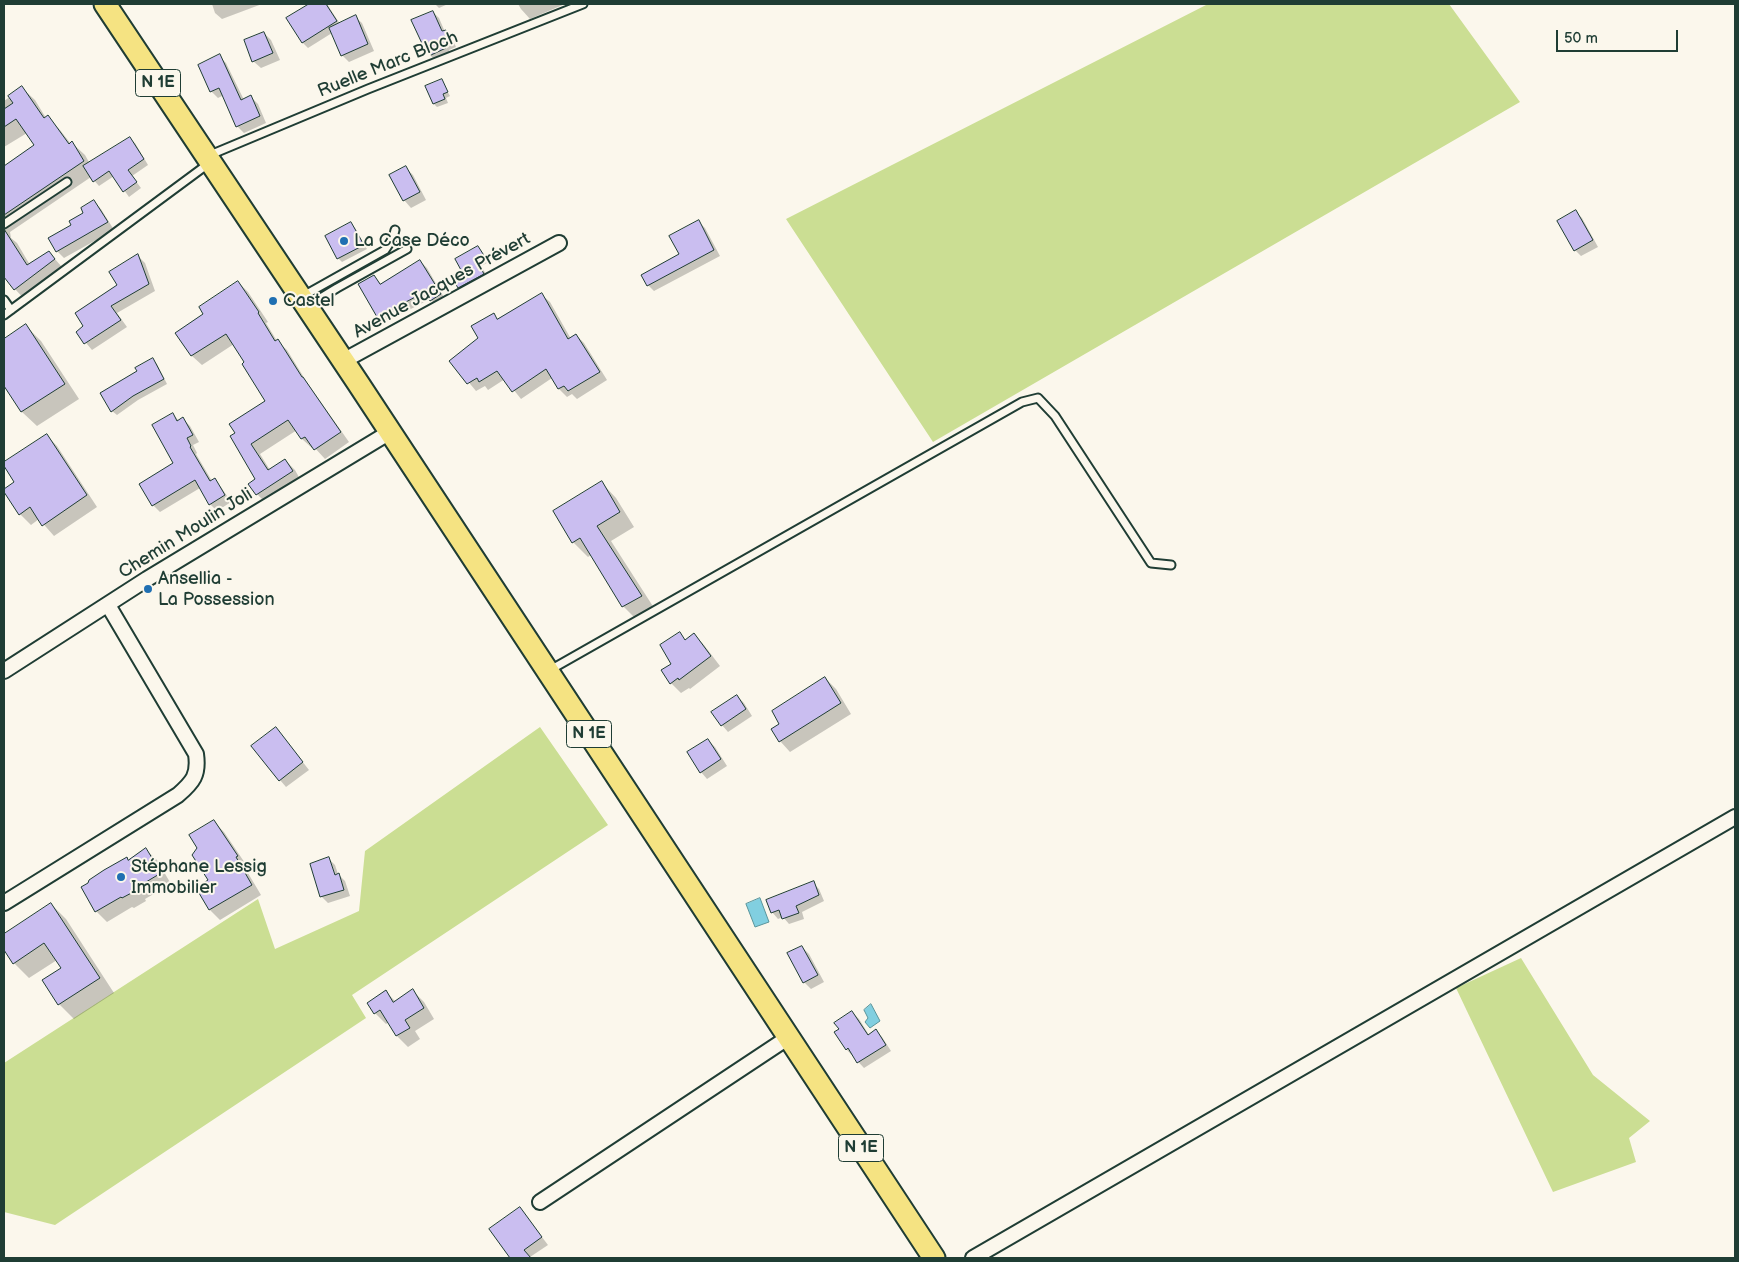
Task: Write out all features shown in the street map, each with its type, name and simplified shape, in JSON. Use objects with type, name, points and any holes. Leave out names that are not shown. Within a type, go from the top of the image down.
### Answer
[{"type":"main road","name":"N 1E","points":[[105,4],[390,432],[934,1258]]},
{"type":"street","name":"Avenue Jacques Prévert","points":[[343,361],[558,243]]},
{"type":"street","name":"Chemin Moulin Joli","points":[[4,671],[156,573],[390,432]]},
{"type":"street","points":[[4,903],[178,795],[195,776],[197,766],[196,754],[108,605]]},
{"type":"street","points":[[974,1258],[1735,817]]},
{"type":"street","points":[[540,1202],[789,1037]]},
{"type":"lane","name":"Ruelle Marc Bloch","points":[[4,315],[208,160],[368,89],[583,4]]},
{"type":"lane","points":[[4,224],[68,182]]},
{"type":"lane","points":[[304,302],[385,250],[393,238],[395,230]]},
{"type":"lane","points":[[304,302],[337,288],[407,249]]},
{"type":"lane","points":[[4,300],[11,310]]},
{"type":"lane","points":[[548,672],[1022,402],[1038,398],[1055,416],[1151,563],[1171,565]]},
{"type":"green space","points":[[1208,4],[1449,4],[1520,102],[933,442],[786,219]]},
{"type":"green space","points":[[540,727],[608,825],[352,995],[366,1018],[55,1225],[4,1212],[4,1063],[258,899],[275,949],[359,911],[365,851]]},
{"type":"green space","points":[[1521,958],[1593,1075],[1650,1121],[1629,1138],[1636,1162],[1553,1192],[1456,988]]},
{"type":"water","points":[[760,898],[769,922],[755,927],[746,904]]},
{"type":"water","points":[[871,1004],[880,1021],[870,1028],[865,1022],[868,1018],[864,1010]]},
{"type":"building","points":[[309,4],[326,4],[337,21],[302,43],[286,18]]},
{"type":"building","points":[[433,11],[442,31],[446,30],[451,41],[444,44],[446,48],[431,55],[429,51],[426,52],[411,20]]},
{"type":"building","points":[[356,15],[368,44],[341,56],[329,28]]},
{"type":"building","points":[[264,32],[273,53],[252,62],[244,40]]},
{"type":"building","points":[[220,54],[241,100],[251,95],[260,116],[236,127],[219,88],[210,92],[198,65]]},
{"type":"building","points":[[442,79],[448,92],[443,94],[445,99],[433,104],[425,86]]},
{"type":"building","points":[[22,86],[44,118],[48,115],[69,144],[72,141],[84,161],[4,215],[4,166],[34,145],[16,119],[4,127],[4,109],[13,103],[8,96]]},
{"type":"building","points":[[130,137],[144,159],[128,170],[137,182],[123,192],[109,171],[93,182],[83,166]]},
{"type":"building","points":[[406,166],[420,192],[403,201],[389,175]]},
{"type":"building","points":[[94,200],[108,222],[56,252],[48,238],[71,225],[69,221],[83,213],[81,208]]},
{"type":"building","points":[[1576,210],[1593,240],[1574,251],[1557,221]]},
{"type":"building","points":[[699,220],[714,250],[647,286],[641,275],[679,254],[669,236]]},
{"type":"building","name":"La Case Déco","points":[[351,222],[364,245],[337,259],[325,236]]},
{"type":"building","points":[[4,229],[27,265],[49,251],[55,259],[14,290],[4,277]]},
{"type":"building","points":[[478,246],[485,257],[477,261],[484,274],[458,288],[451,276],[461,270],[455,259]]},
{"type":"building","points":[[138,254],[149,284],[111,306],[121,320],[84,344],[76,332],[83,326],[75,313],[117,285],[109,272]]},
{"type":"building","points":[[420,260],[441,294],[430,301],[425,292],[377,317],[358,284],[374,275],[380,284]]},
{"type":"building","points":[[238,281],[259,312],[275,341],[278,339],[341,432],[314,450],[305,437],[301,439],[288,420],[251,444],[268,470],[285,459],[293,471],[256,495],[248,484],[255,479],[230,436],[235,433],[229,424],[265,401],[226,334],[191,356],[175,333],[203,314],[199,307]]},
{"type":"building","points":[[542,293],[568,339],[576,334],[600,372],[568,391],[564,386],[558,389],[546,369],[512,392],[497,371],[479,382],[477,378],[467,384],[449,361],[478,338],[471,326],[494,313],[497,319]]},
{"type":"building","points":[[26,324],[65,384],[21,412],[4,386],[4,339]]},
{"type":"building","points":[[153,358],[164,379],[133,396],[111,412],[100,393],[137,371],[135,368]]},
{"type":"building","points":[[173,413],[177,421],[183,417],[193,435],[187,438],[190,447],[210,481],[215,478],[225,495],[209,505],[195,480],[152,506],[139,484],[173,463],[152,425]]},
{"type":"building","points":[[47,434],[87,495],[42,526],[30,507],[19,515],[4,492],[4,489],[14,482],[4,466],[4,462]]},
{"type":"building","points":[[602,481],[620,512],[597,526],[642,596],[622,607],[580,538],[572,543],[553,511]]},
{"type":"building","points":[[680,632],[685,640],[694,633],[711,656],[679,680],[678,678],[670,684],[661,670],[671,664],[660,645]]},
{"type":"building","points":[[825,677],[841,703],[779,742],[771,729],[779,724],[772,711]]},
{"type":"building","points":[[737,695],[746,709],[721,726],[711,712]]},
{"type":"building","points":[[276,727],[303,762],[279,781],[251,746]]},
{"type":"building","points":[[708,739],[721,759],[700,773],[687,752]]},
{"type":"building","points":[[214,820],[238,856],[236,857],[252,885],[209,910],[196,888],[208,880],[192,855],[197,848],[189,835]]},
{"type":"building","points":[[146,848],[161,873],[136,888],[137,890],[95,912],[81,887],[104,870],[127,857],[128,860]]},
{"type":"building","points":[[329,857],[335,875],[339,873],[344,890],[320,897],[310,864]]},
{"type":"building","points":[[814,881],[819,895],[796,906],[799,913],[782,919],[779,910],[771,913],[766,900]]},
{"type":"building","points":[[51,903],[100,978],[58,1005],[42,980],[61,968],[44,943],[13,964],[4,950],[4,934]]},
{"type":"building","points":[[802,946],[818,975],[803,983],[787,953]]},
{"type":"building","points":[[413,989],[424,1008],[405,1020],[410,1028],[396,1036],[380,1010],[374,1014],[367,1003],[386,990],[393,1002]]},
{"type":"building","points":[[852,1011],[868,1035],[876,1029],[886,1045],[857,1063],[848,1048],[846,1050],[834,1032],[839,1029],[834,1023]]},
{"type":"building","points":[[520,1207],[542,1237],[524,1250],[531,1258],[510,1258],[489,1229]]},
{"type":"place","name":"La Case Déco","points":[[344,241]]},
{"type":"place","name":"Castel","points":[[273,301]]},
{"type":"place","name":"Ansellia - La Possession","points":[[148,589]]},
{"type":"place","name":"Stéphane Lessig Immobilier","points":[[121,877]]}]
